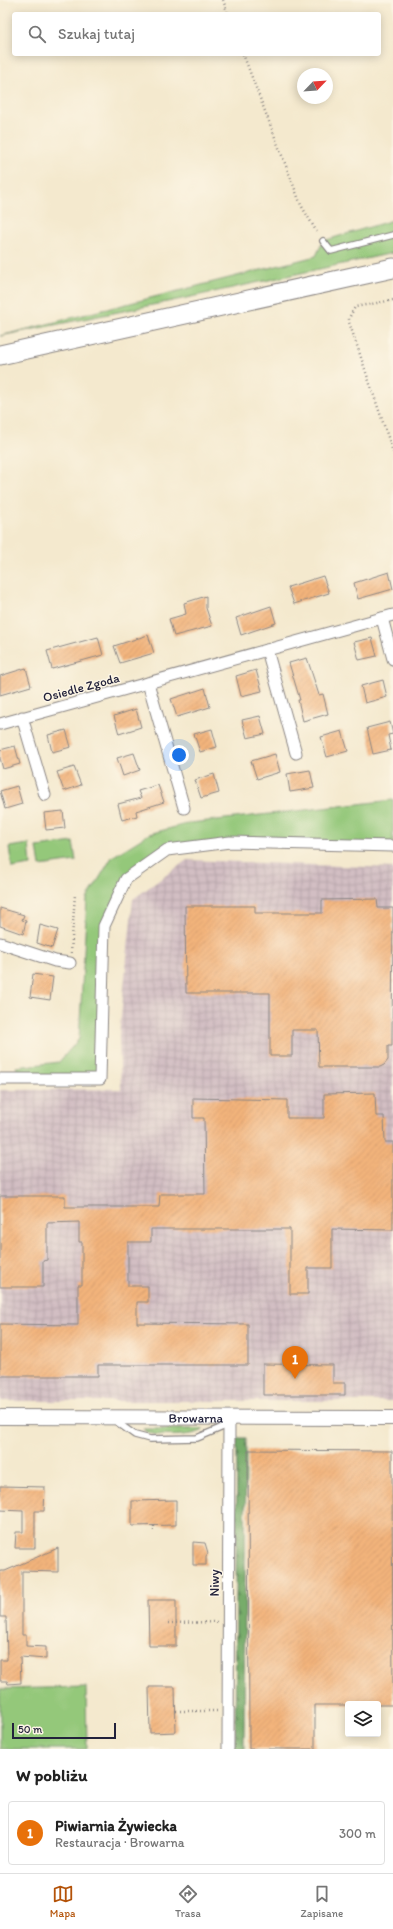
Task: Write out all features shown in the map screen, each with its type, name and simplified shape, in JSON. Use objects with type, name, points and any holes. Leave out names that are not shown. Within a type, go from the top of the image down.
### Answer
[{"type":"highway","points":[[0,355],[393,268]]},
{"type":"street","name":"Osiedle Zgoda","points":[[0,724],[388,617],[393,659]]},
{"type":"street","points":[[267,650],[296,753]]},
{"type":"street","points":[[148,683],[184,808]]},
{"type":"street","points":[[22,717],[45,795]]},
{"type":"street","points":[[0,1079],[100,1079],[104,926],[126,879],[167,850],[230,842],[393,846]]},
{"type":"street","points":[[0,943],[56,961],[70,963]]},
{"type":"street","name":"Browarna","points":[[0,1417],[393,1418]]},
{"type":"street","name":"Niwy","points":[[228,1749],[230,1418]]},
{"type":"lane","points":[[323,241],[331,251],[393,235]]},
{"type":"lane","points":[[110,1417],[135,1435],[150,1439],[198,1438],[223,1427],[230,1418]]},
{"type":"path","points":[[223,0],[227,12]]},
{"type":"path","points":[[244,56],[301,205],[323,241]]},
{"type":"path","points":[[393,300],[355,307],[348,318],[348,322],[393,452]]},
{"type":"path","points":[[70,963],[76,894]]},
{"type":"path","points":[[154,1526],[154,1533]]},
{"type":"path","points":[[168,1622],[228,1622]]},
{"type":"path","points":[[176,1711],[228,1711]]},
{"type":"shaded area","points":[[187,860],[393,868],[393,1401],[0,1401],[0,1090],[121,1089],[119,1036],[133,899]]},
{"type":"green space","points":[[393,220],[393,253],[177,300],[0,336],[316,256],[323,241]]},
{"type":"green space","points":[[393,800],[393,846],[230,842],[167,850],[126,879],[104,926],[100,1079],[21,1079],[16,1067],[59,1062],[79,1039],[87,899],[112,857],[149,834],[190,823]]},
{"type":"green space","points":[[73,842],[76,861],[40,866],[37,847]]},
{"type":"green space","points":[[29,844],[31,865],[12,868],[9,847]]},
{"type":"green space","points":[[143,1429],[203,1430],[191,1434],[172,1436],[153,1434]]},
{"type":"green space","points":[[237,1438],[246,1438],[244,1749],[235,1749]]},
{"type":"green space","points":[[86,1687],[87,1749],[0,1749],[0,1689]]},
{"type":"building","points":[[389,572],[393,589],[358,599],[354,583]]},
{"type":"building","points":[[323,576],[329,593],[294,604],[288,587]]},
{"type":"building","points":[[206,596],[206,608],[212,626],[174,636],[169,619],[186,614],[184,603]]},
{"type":"building","points":[[271,606],[276,623],[241,635],[236,618]]},
{"type":"building","points":[[148,635],[154,653],[120,663],[114,646]]},
{"type":"building","points":[[98,637],[103,655],[52,669],[47,651]]},
{"type":"building","points":[[372,638],[377,656],[359,660],[354,642]]},
{"type":"building","points":[[307,658],[319,695],[323,694],[328,714],[303,721],[298,700],[300,700],[289,663]]},
{"type":"building","points":[[26,668],[31,686],[0,695],[0,676]]},
{"type":"building","points":[[256,670],[262,691],[241,696],[236,676]]},
{"type":"building","points":[[383,680],[387,697],[365,703],[361,686]]},
{"type":"building","points":[[205,688],[210,707],[177,717],[171,699]]},
{"type":"building","points":[[136,709],[141,727],[119,734],[114,716]]},
{"type":"building","points":[[260,716],[265,734],[247,738],[242,720]]},
{"type":"building","points":[[390,722],[393,734],[388,735],[391,750],[373,754],[367,728]]},
{"type":"building","points":[[212,729],[217,747],[200,752],[194,734]]},
{"type":"building","points":[[66,730],[71,747],[52,752],[48,735]]},
{"type":"building","points":[[342,731],[348,751],[327,757],[321,737]]},
{"type":"building","points":[[15,746],[20,764],[3,769],[0,758],[0,750]]},
{"type":"building","points":[[134,753],[140,770],[123,776],[117,758]]},
{"type":"building","points":[[275,754],[280,772],[257,779],[251,761]]},
{"type":"building","points":[[74,767],[81,785],[64,791],[57,772]]},
{"type":"building","points":[[310,770],[314,788],[290,792],[287,774]]},
{"type":"building","points":[[214,774],[219,793],[201,798],[195,780]]},
{"type":"building","points":[[158,785],[164,802],[136,811],[137,816],[122,820],[118,804],[141,798],[138,791]]},
{"type":"building","points":[[17,786],[22,804],[5,809],[0,791]]},
{"type":"building","points":[[63,811],[65,828],[46,830],[44,813]]},
{"type":"building","points":[[377,899],[378,908],[393,908],[392,1046],[388,1046],[388,1060],[380,1067],[319,1067],[318,1030],[292,1030],[292,1056],[270,1056],[270,993],[186,993],[185,906],[255,906],[255,913],[322,913],[322,900]]},
{"type":"building","points":[[0,908],[24,915],[22,920],[26,921],[23,934],[0,926]]},
{"type":"building","points":[[40,925],[58,930],[52,948],[37,943]]},
{"type":"building","points":[[33,974],[53,977],[50,1000],[30,997]]},
{"type":"building","points":[[375,1093],[376,1116],[384,1116],[385,1142],[393,1142],[393,1230],[332,1229],[332,1268],[308,1268],[308,1294],[290,1294],[290,1229],[151,1229],[151,1242],[128,1242],[128,1286],[148,1286],[148,1302],[137,1302],[137,1323],[248,1324],[248,1365],[98,1365],[98,1376],[0,1376],[0,1324],[78,1325],[78,1285],[82,1285],[82,1242],[79,1242],[79,1222],[47,1223],[47,1260],[43,1261],[43,1287],[0,1287],[0,1196],[65,1196],[65,1207],[159,1207],[160,1194],[205,1194],[204,1118],[193,1118],[193,1098],[287,1100],[287,1118],[324,1118],[324,1094]]},
{"type":"building","points":[[263,1364],[333,1365],[333,1383],[345,1383],[345,1395],[263,1395]]},
{"type":"building","points":[[248,1450],[392,1451],[393,1705],[381,1705],[381,1701],[345,1701],[345,1705],[315,1705],[315,1749],[249,1749]]},
{"type":"building","points":[[0,1486],[45,1487],[44,1511],[35,1511],[35,1548],[15,1548],[16,1532],[23,1532],[23,1511],[0,1510]]},
{"type":"building","points":[[176,1500],[176,1525],[132,1526],[132,1501]]},
{"type":"building","points":[[193,1542],[205,1543],[208,1553],[206,1556],[206,1565],[193,1565]]},
{"type":"building","points":[[58,1548],[58,1572],[22,1571],[22,1635],[26,1635],[26,1646],[46,1647],[46,1659],[20,1657],[21,1683],[8,1684],[7,1681],[0,1681],[0,1660],[7,1660],[6,1617],[0,1617],[0,1571],[5,1571]]},
{"type":"building","points":[[148,1600],[176,1600],[176,1646],[149,1646]]},
{"type":"building","points":[[149,1687],[175,1687],[176,1732],[150,1733]]},
{"type":"place","name":"Piwiarnia Żywiecka","points":[[295,1379]]}]
